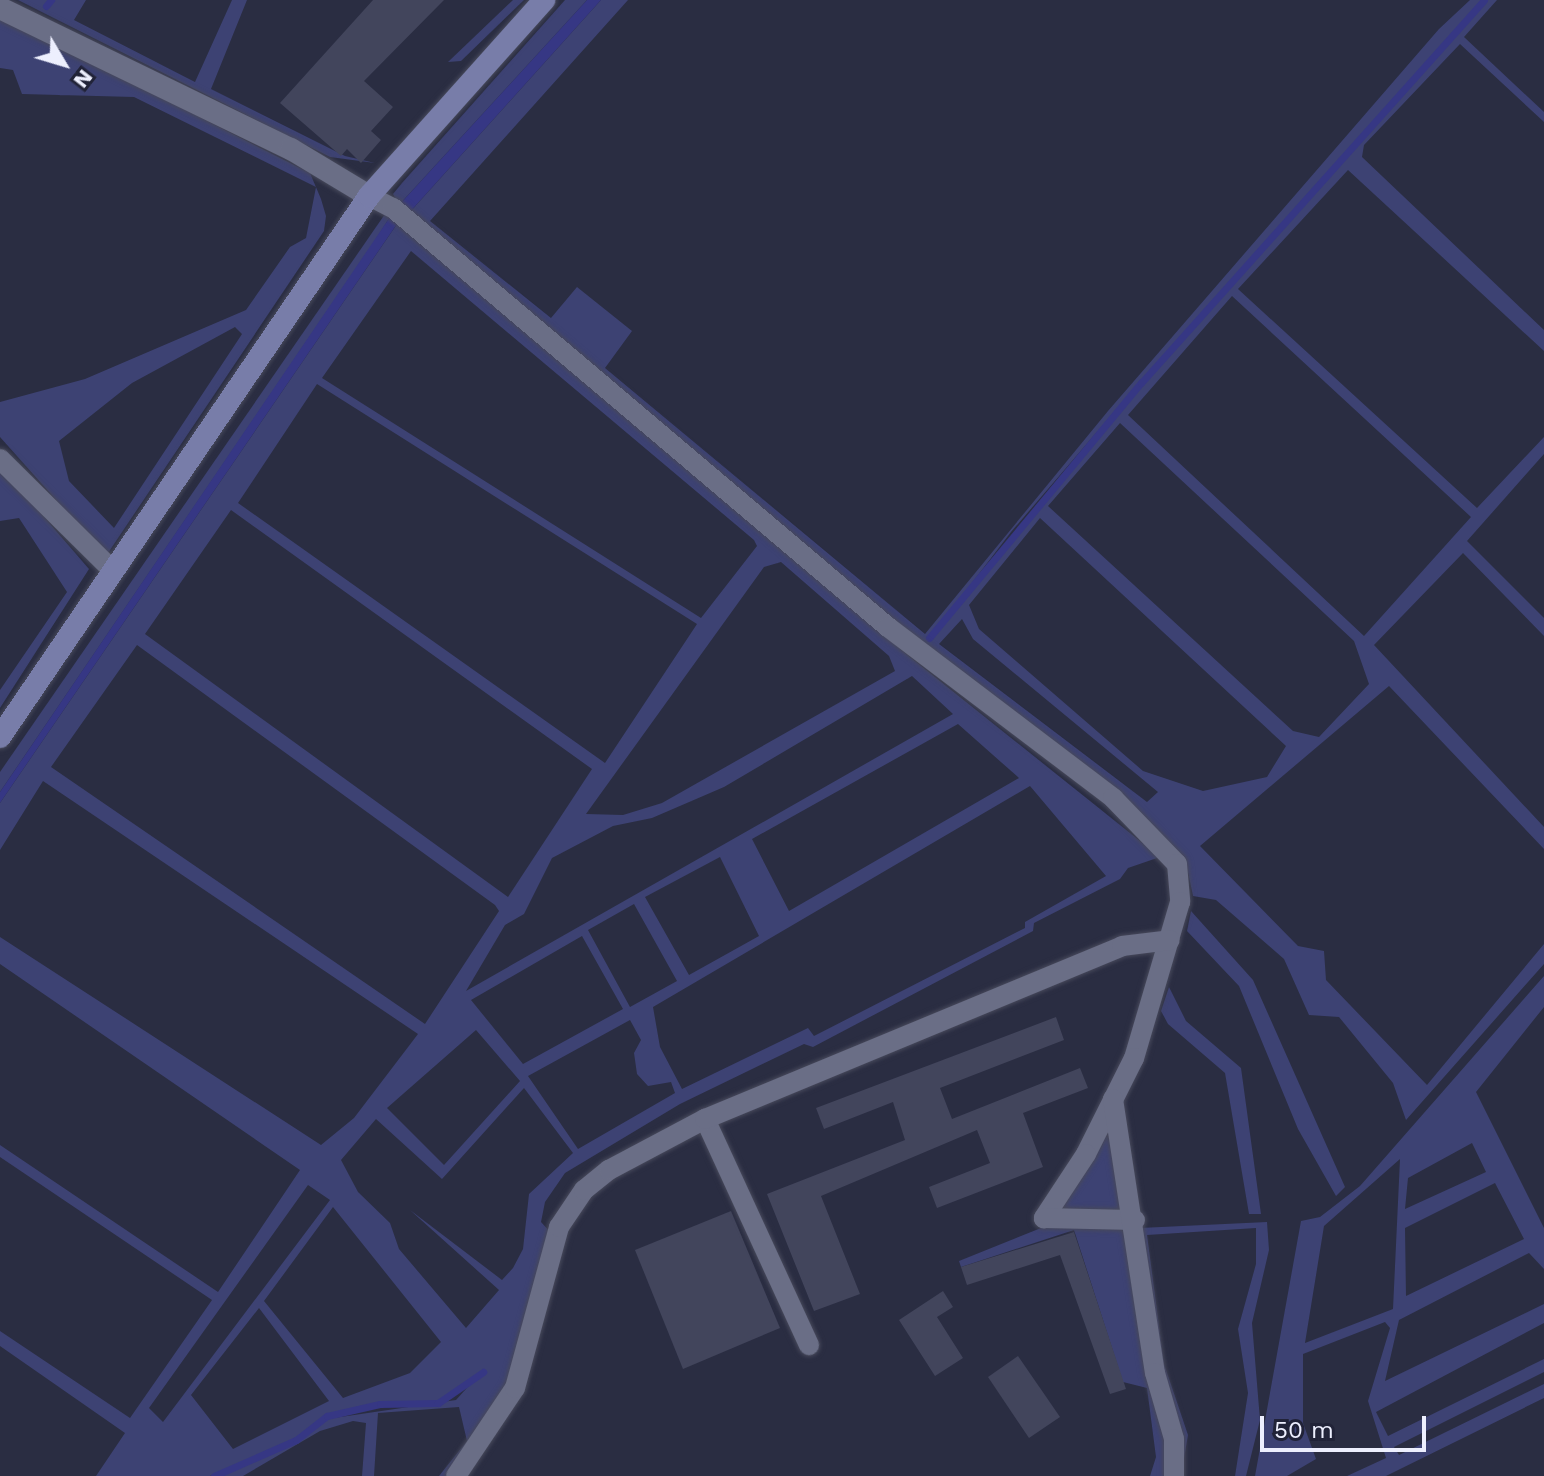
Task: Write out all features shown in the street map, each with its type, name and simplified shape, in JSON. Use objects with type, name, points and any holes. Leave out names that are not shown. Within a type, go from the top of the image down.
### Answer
[{"type":"main road","points":[[0,737],[369,196],[544,0]]},
{"type":"street","points":[[0,8],[291,149],[393,208],[888,627],[1138,821],[1182,876],[1170,940],[1113,1099],[1044,1218],[1135,1220]]},
{"type":"street","points":[[0,459],[113,571]]},
{"type":"street","points":[[456,1476],[515,1388],[552,1247],[574,1203],[609,1170],[705,1119],[1122,946],[1170,940]]},
{"type":"street","points":[[1113,1099],[1135,1220],[1155,1373],[1174,1439],[1174,1476]]},
{"type":"street","points":[[705,1119],[809,1345]]},
{"type":"shaded area","points":[[18,0],[49,0],[45,8],[53,0],[86,0],[74,20],[195,82],[232,0],[247,0],[211,89],[345,156],[375,163],[330,157]]},
{"type":"shaded area","points":[[513,0],[524,0],[461,61],[448,62]]},
{"type":"shaded area","points":[[565,0],[587,0],[399,205],[393,194]]},
{"type":"shaded area","points":[[587,0],[601,0],[409,213],[399,205]]},
{"type":"shaded area","points":[[601,0],[628,0],[430,221],[551,318],[577,287],[632,331],[605,368],[925,634],[1108,411],[1439,29],[1470,0],[1482,0],[1140,382],[1011,532],[929,639],[1142,384],[1486,0],[1497,0],[1464,37],[1544,112],[1544,122],[1460,44],[1364,145],[1362,157],[1544,330],[1544,351],[1348,170],[1238,289],[1477,508],[1544,437],[1544,454],[1467,541],[1544,618],[1544,636],[1463,553],[1374,645],[1544,827],[1544,849],[1389,686],[1200,846],[1298,946],[1324,951],[1326,980],[1427,1085],[1544,944],[1544,964],[1406,1120],[1393,1083],[1339,1017],[1309,1015],[1284,959],[1216,900],[1193,896],[1186,863],[1156,828],[836,574],[409,213]],"holes":[[[1232,296],[1471,517],[1364,636],[1128,415]],[[1120,423],[1354,641],[1369,684],[1319,737],[1293,731],[1048,506]],[[1040,518],[1286,746],[1267,777],[1203,791],[1143,771],[979,629],[969,605]],[[962,619],[973,639],[1158,792],[1147,802],[939,644]]]},
{"type":"shaded area","points":[[0,16],[310,173],[316,187],[134,97],[22,94],[13,70],[0,68]]},
{"type":"shaded area","points":[[316,187],[326,216],[324,231],[106,556],[0,437],[0,402],[85,379],[246,310],[290,247],[306,238]],"holes":[[[235,327],[242,334],[114,528],[69,481],[59,441],[132,383]]]},
{"type":"shaded area","points":[[385,214],[390,217],[376,239],[0,792],[0,772]]},
{"type":"shaded area","points":[[390,217],[397,224],[0,803],[0,792]]},
{"type":"shaded area","points":[[397,224],[905,653],[1160,857],[1128,868],[1120,879],[1034,923],[1033,931],[813,1047],[804,1044],[680,1104],[565,1173],[545,1202],[541,1222],[551,1233],[510,1385],[446,1476],[439,1476],[467,1441],[459,1407],[378,1413],[374,1476],[362,1476],[366,1423],[353,1421],[320,1431],[243,1476],[219,1476],[297,1442],[327,1419],[456,1400],[483,1370],[437,1402],[380,1402],[326,1415],[295,1439],[210,1476],[96,1476],[125,1433],[0,1346],[0,1331],[130,1418],[212,1300],[0,1157],[0,1145],[218,1292],[300,1170],[0,964],[0,937],[321,1145],[354,1118],[418,1034],[43,781],[0,850],[0,803]],"holes":[[[411,251],[754,540],[757,546],[701,618],[322,378]],[[317,384],[697,624],[605,763],[238,503]],[[231,510],[592,769],[508,897],[145,634]],[[781,562],[889,656],[895,671],[662,803],[623,815],[586,814],[764,567]],[[137,645],[495,905],[499,911],[425,1024],[51,767]],[[912,676],[953,714],[466,991],[505,925],[524,914],[552,858],[613,826],[652,818],[724,787]],[[958,724],[1019,778],[789,911],[752,839]],[[1030,786],[1106,876],[1025,922],[1025,928],[814,1036],[808,1028],[682,1089],[660,1047],[653,1007]],[[720,857],[759,936],[689,975],[645,897]],[[634,904],[677,981],[630,1007],[588,930]],[[582,936],[623,1009],[523,1064],[471,1000]],[[630,1020],[641,1040],[634,1053],[637,1074],[648,1086],[671,1082],[675,1093],[578,1149],[528,1076]],[[476,1030],[520,1081],[444,1165],[387,1108]],[[524,1088],[573,1153],[529,1194],[523,1249],[502,1280],[410,1210],[499,1290],[466,1328],[399,1249],[390,1223],[358,1192],[341,1160],[376,1119],[442,1179]],[[308,1185],[330,1200],[163,1422],[149,1408]],[[333,1207],[441,1342],[410,1373],[343,1398],[264,1301]],[[259,1308],[329,1401],[233,1449],[191,1395]]]},
{"type":"shaded area","points":[[0,466],[89,569],[0,708],[0,690],[67,592],[19,518],[0,521]]},
{"type":"shaded area","points":[[1191,911],[1253,980],[1345,1187],[1336,1196],[1298,1129],[1239,986],[1187,931]]},
{"type":"shaded area","points":[[1544,976],[1544,1007],[1476,1092],[1544,1228],[1544,1269],[1529,1253],[1399,1320],[1385,1381],[1544,1304],[1544,1323],[1376,1412],[1388,1436],[1544,1359],[1544,1372],[1394,1447],[1399,1455],[1544,1384],[1544,1398],[1386,1476],[1347,1476],[1386,1458],[1368,1401],[1390,1328],[1385,1322],[1303,1354],[1303,1423],[1316,1459],[1287,1476],[1255,1476],[1301,1221],[1320,1217],[1360,1186]],"holes":[[[1472,1143],[1486,1172],[1405,1209],[1408,1178]],[[1400,1159],[1393,1309],[1305,1343],[1324,1226]],[[1495,1183],[1524,1239],[1406,1296],[1405,1228]]]},
{"type":"shaded area","points":[[1169,987],[1186,1021],[1241,1068],[1261,1214],[1249,1214],[1225,1073],[1168,1024],[1161,1011]]},
{"type":"shaded area","points":[[1113,1118],[1121,1209],[1055,1212]]},
{"type":"shaded area","points":[[1267,1222],[1269,1250],[1252,1323],[1260,1420],[1246,1476],[1235,1476],[1248,1393],[1238,1329],[1256,1264],[1256,1228],[1147,1235],[1164,1364],[1188,1435],[1181,1476],[1181,1432],[1159,1367],[1140,1228]]},
{"type":"shaded area","points":[[1046,1226],[1126,1226],[1167,1441],[1166,1476],[1150,1476],[1156,1457],[1147,1388],[1123,1382],[1074,1230],[961,1267],[959,1261]]},
{"type":"building","points":[[373,0],[444,0],[364,81],[393,107],[371,131],[381,140],[361,163],[347,149],[341,156],[280,103]]},
{"type":"building","points":[[1056,1017],[1064,1040],[940,1088],[952,1119],[1080,1068],[1088,1088],[1023,1113],[1043,1167],[937,1208],[929,1187],[990,1163],[977,1130],[821,1196],[860,1294],[814,1311],[767,1194],[905,1140],[893,1102],[824,1129],[816,1108]]},
{"type":"building","points":[[731,1211],[780,1328],[683,1369],[635,1250]]},
{"type":"building","points":[[1074,1232],[1126,1389],[1110,1394],[1060,1255],[967,1285],[961,1267]]},
{"type":"building","points":[[943,1291],[953,1307],[937,1317],[963,1358],[935,1376],[899,1320]]},
{"type":"building","points":[[1018,1356],[1060,1417],[1029,1438],[988,1377]]},
{"type":"waterway","points":[[46,6],[51,0]]},
{"type":"waterway","points":[[929,638],[1141,383],[1484,0]]},
{"type":"waterway","points":[[214,1476],[296,1440],[327,1416],[380,1404],[438,1403],[483,1372]]}]
